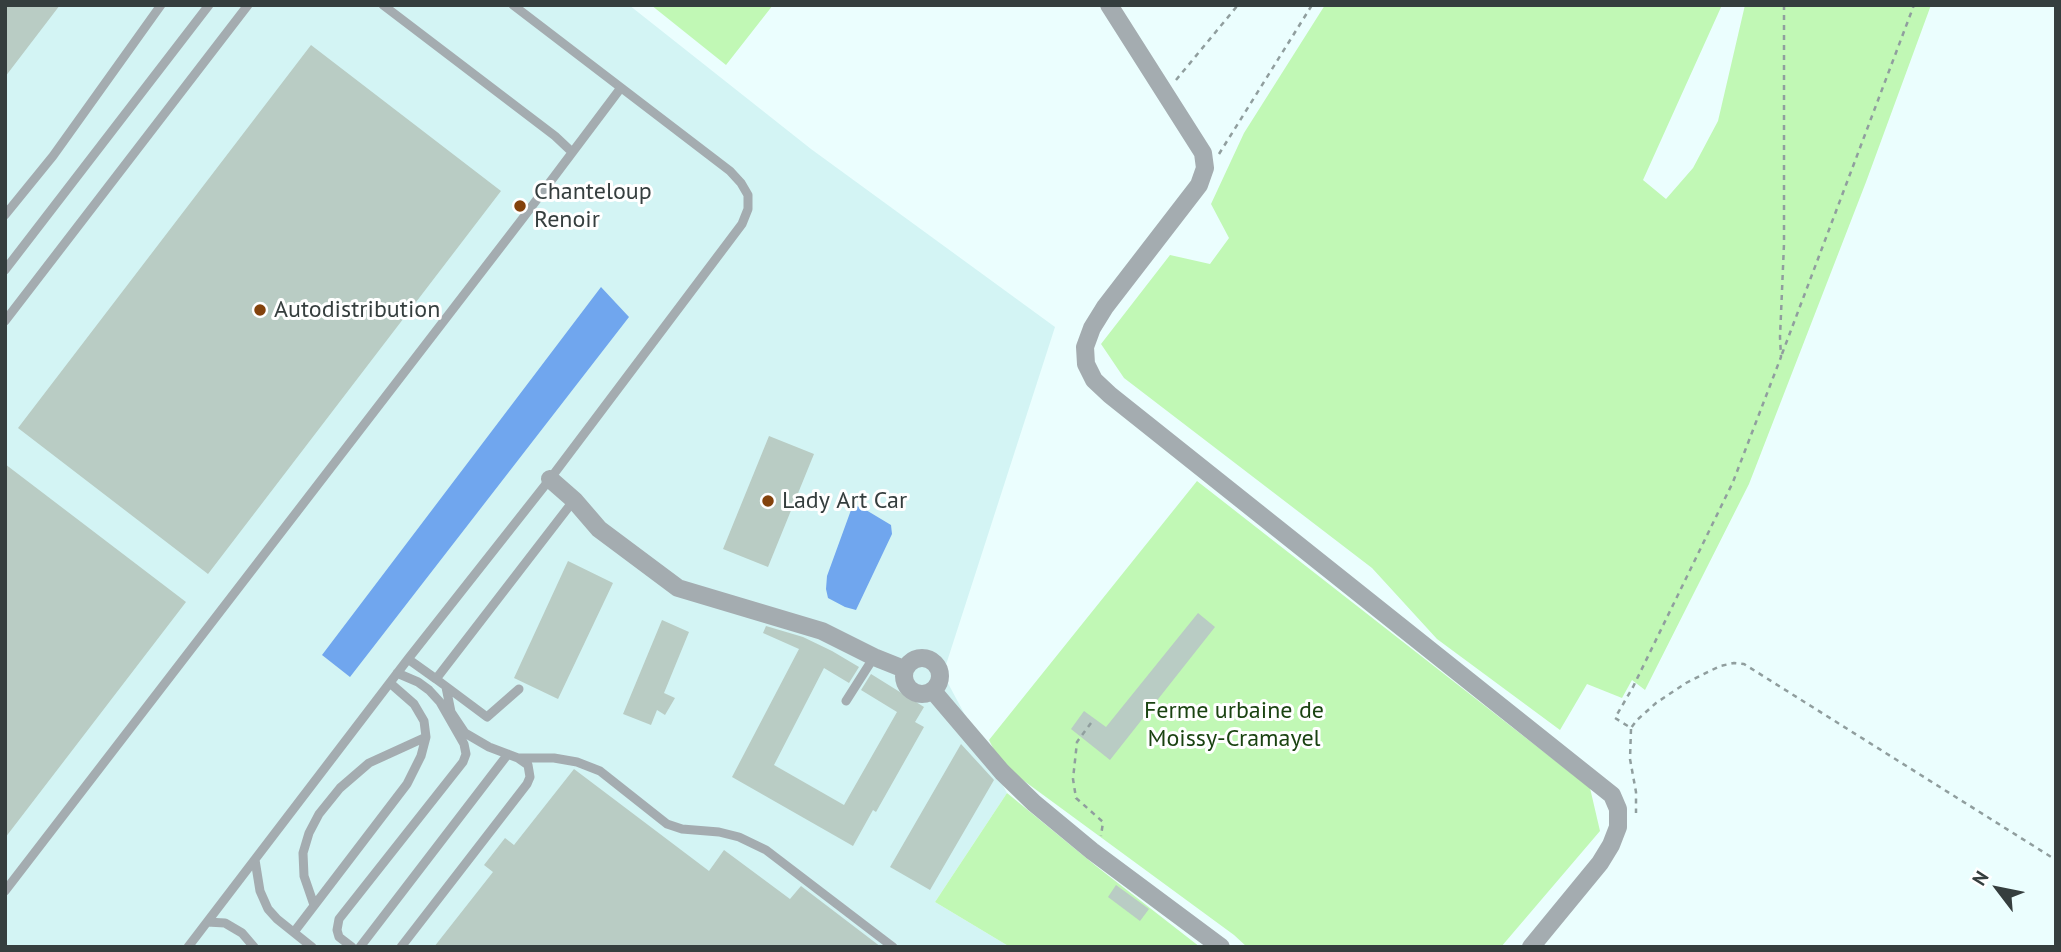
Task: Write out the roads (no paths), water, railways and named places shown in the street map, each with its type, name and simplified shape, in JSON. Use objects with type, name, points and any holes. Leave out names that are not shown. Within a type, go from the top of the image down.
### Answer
[{"type":"street","points":[[1109,5],[1203,153],[1205,168],[1199,185],[1105,307],[1085,347],[1086,364],[1094,380],[1110,395],[1612,795],[1618,809],[1618,827],[1611,845],[1600,863],[1531,947]]},
{"type":"street","points":[[550,479],[574,500],[599,529],[678,588],[822,631],[904,669]]},
{"type":"street","points":[[924,657],[938,667],[939,682],[933,691],[923,694],[913,692],[905,685],[904,669],[912,660],[924,657]]},
{"type":"street","points":[[933,691],[1002,772],[1034,803],[1092,851],[1221,947]]},
{"type":"lane","points":[[5,215],[53,156],[161,5]]},
{"type":"lane","points":[[5,271],[209,5]]},
{"type":"lane","points":[[5,320],[248,5]]},
{"type":"lane","points":[[383,5],[555,136],[572,152]]},
{"type":"lane","points":[[188,947],[397,673],[550,479],[743,224],[748,208],[748,195],[730,171],[513,5]]},
{"type":"lane","points":[[5,891],[620,89]]},
{"type":"lane","points":[[436,680],[574,500]]},
{"type":"lane","points":[[846,701],[874,657]]},
{"type":"lane","points":[[408,659],[487,717],[519,689]]},
{"type":"lane","points":[[352,947],[339,937],[339,919],[463,762],[466,754],[464,744],[440,702],[418,682],[397,673]]},
{"type":"lane","points":[[293,932],[407,784],[421,756],[426,737],[424,721],[414,704],[390,683]]},
{"type":"lane","points":[[401,947],[530,777],[527,765],[465,733],[451,712],[446,687]]},
{"type":"lane","points":[[314,905],[304,876],[303,853],[319,814],[340,788],[369,763],[426,737]]},
{"type":"lane","points":[[360,947],[513,756]]},
{"type":"lane","points":[[513,756],[577,762],[600,771],[667,824],[682,829],[719,832],[739,837],[766,850],[893,947]]},
{"type":"lane","points":[[255,860],[260,891],[268,909],[312,947]]},
{"type":"lane","points":[[207,922],[225,923],[242,933],[254,947]]},
{"type":"water","points":[[601,287],[629,317],[350,677],[322,655]]},
{"type":"water","points":[[855,506],[891,525],[892,534],[856,610],[828,598],[826,589],[827,576],[851,510]]},
{"type":"place","name":"Chanteloup Renoir","points":[[520,206]]},
{"type":"place","name":"Autodistribution","points":[[260,310]]},
{"type":"place","name":"Lady Art Car","points":[[768,501]]},
{"type":"park label","name":"Ferme urbaine de Moissy-Cramayel","points":[[1234,725]]}]
